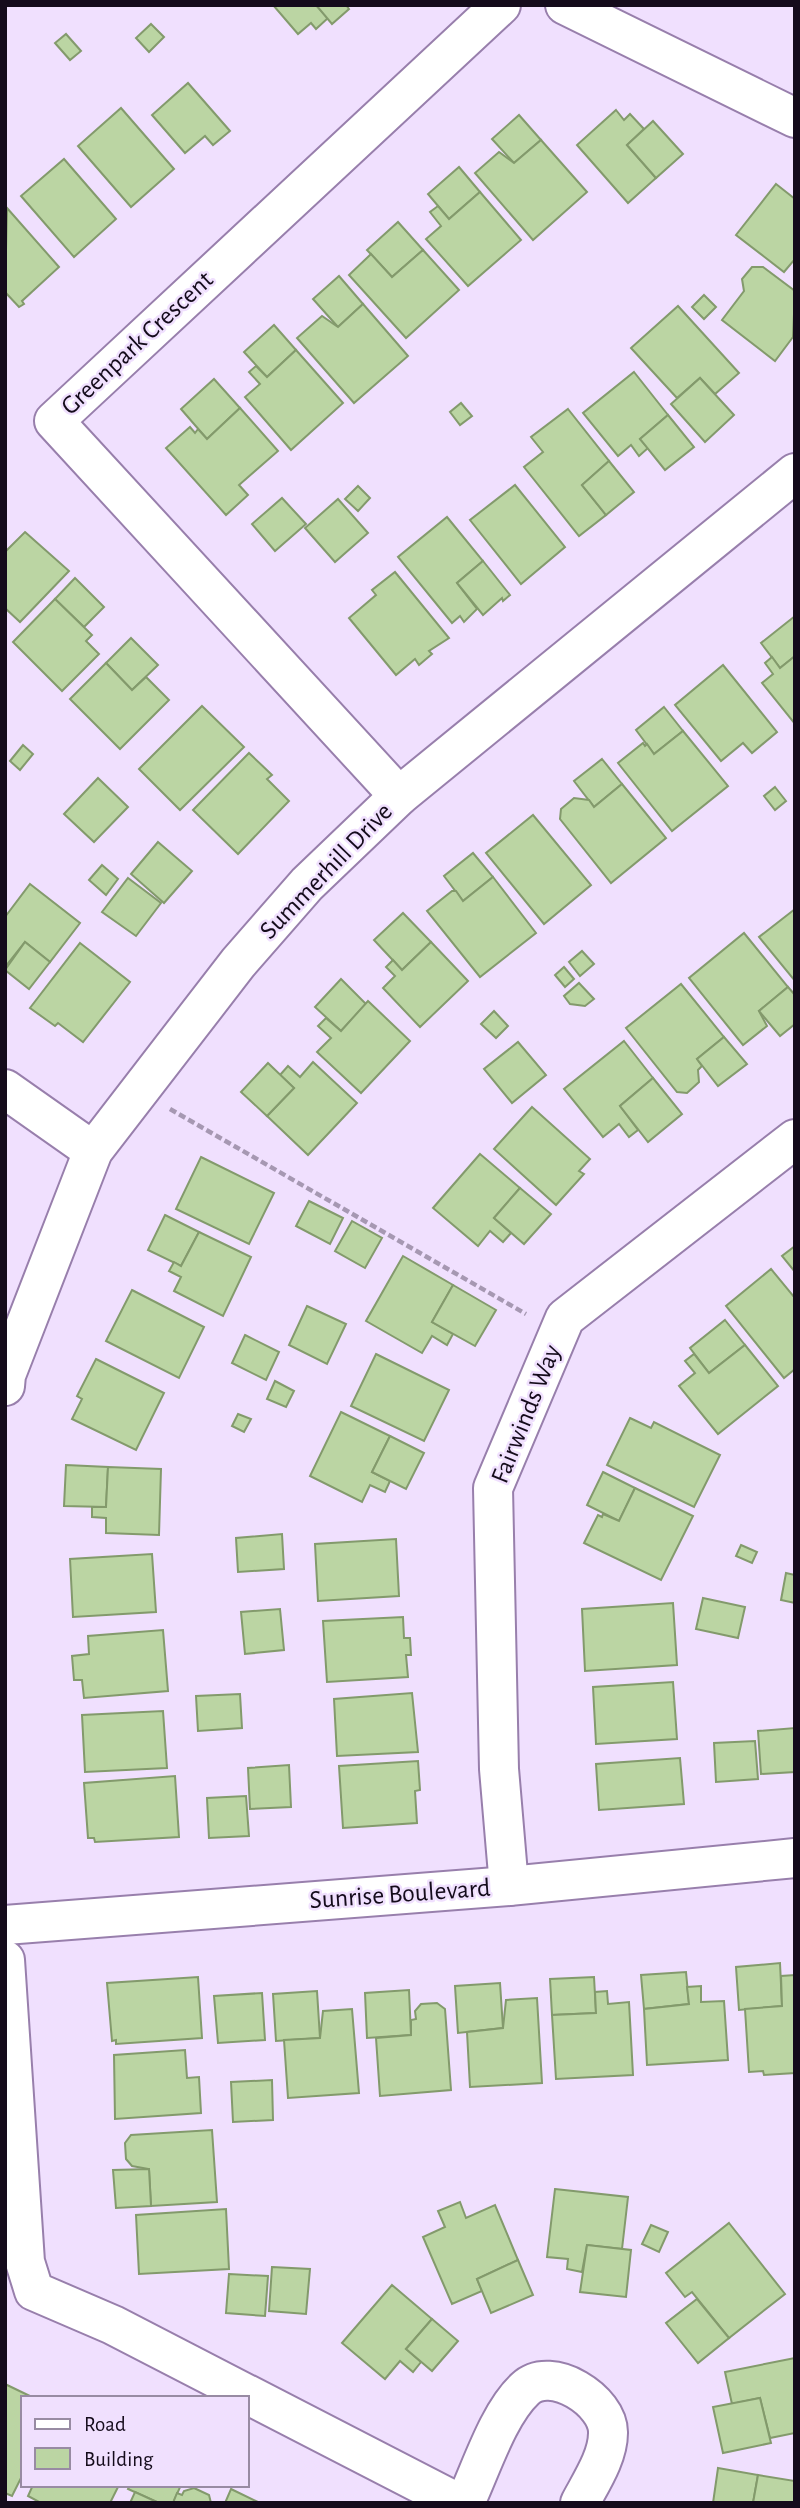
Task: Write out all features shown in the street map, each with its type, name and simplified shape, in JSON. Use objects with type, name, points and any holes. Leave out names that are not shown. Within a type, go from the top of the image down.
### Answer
[{"type":"street","name":"Greenpark Crescent","points":[[399,796],[54,421],[501,5]]},
{"type":"street","points":[[565,5],[795,118]]},
{"type":"street","name":"Summerhill Drive","points":[[5,1386],[10,1363],[93,1152],[264,933],[307,884],[399,796],[795,473]]},
{"type":"street","points":[[5,1089],[93,1152]]},
{"type":"street","name":"Fairwinds Way","points":[[509,1886],[499,1769],[494,1488],[565,1318],[795,1139]]},
{"type":"street","name":"Sunrise Boulevard","points":[[5,1925],[509,1886],[795,1858]]},
{"type":"street","points":[[5,1960],[25,2262],[34,2291],[113,2325],[458,2503]]},
{"type":"street","points":[[465,2503],[512,2404],[535,2382],[547,2380],[579,2392],[604,2414],[609,2433],[604,2454],[580,2503]]},
{"type":"path","points":[[139,1091],[559,1333]]},
{"type":"building","points":[[273,5],[316,5],[328,18],[316,29],[311,23],[298,34]]},
{"type":"building","points":[[316,5],[346,5],[349,9],[332,24]]},
{"type":"building","points":[[151,24],[164,37],[149,52],[136,38]]},
{"type":"building","points":[[66,34],[81,51],[70,60],[55,43]]},
{"type":"building","points":[[188,83],[230,131],[213,145],[205,136],[185,153],[152,115]]},
{"type":"building","points":[[121,108],[174,169],[131,207],[78,146]]},
{"type":"building","points":[[616,110],[624,120],[630,114],[644,129],[627,145],[656,178],[628,203],[577,145]]},
{"type":"building","points":[[519,115],[541,140],[514,163],[492,139]]},
{"type":"building","points":[[653,121],[683,154],[656,178],[627,145]]},
{"type":"building","points":[[541,140],[587,192],[533,240],[475,173],[499,152],[514,163]]},
{"type":"building","points":[[64,159],[116,219],[74,257],[21,196]]},
{"type":"building","points":[[459,167],[480,192],[449,219],[428,194]]},
{"type":"building","points":[[776,184],[795,199],[795,259],[784,272],[736,235]]},
{"type":"building","points":[[480,192],[521,240],[468,286],[426,239],[441,226],[430,212],[438,206],[449,219]]},
{"type":"building","points":[[7,208],[59,267],[22,301],[24,304],[19,307],[5,292]]},
{"type":"building","points":[[398,222],[423,250],[392,277],[367,250]]},
{"type":"building","points":[[423,250],[459,290],[406,338],[349,275],[371,254],[392,277]]},
{"type":"building","points":[[752,267],[763,267],[795,291],[793,337],[775,361],[722,320],[744,291],[742,279]]},
{"type":"building","points":[[339,276],[363,304],[338,327],[313,299]]},
{"type":"building","points":[[704,295],[716,307],[704,319],[692,307]]},
{"type":"building","points":[[363,304],[408,356],[354,403],[297,338],[322,316],[338,327]]},
{"type":"building","points":[[678,306],[739,373],[715,394],[700,378],[677,398],[631,348]]},
{"type":"building","points":[[274,325],[296,350],[267,377],[244,352]]},
{"type":"building","points":[[296,350],[343,403],[291,450],[245,397],[260,384],[249,372],[256,366],[267,377]]},
{"type":"building","points":[[634,372],[668,415],[640,439],[648,448],[639,456],[631,445],[618,456],[583,413]]},
{"type":"building","points":[[700,378],[734,415],[705,442],[671,404]]},
{"type":"building","points":[[214,379],[240,408],[207,439],[181,409]]},
{"type":"building","points":[[461,403],[472,416],[460,425],[450,412]]},
{"type":"building","points":[[240,408],[278,451],[239,485],[248,495],[226,515],[166,448],[190,427],[195,433],[198,429],[207,439]]},
{"type":"building","points":[[568,409],[609,461],[582,485],[606,515],[579,536],[524,467],[543,452],[531,437]]},
{"type":"building","points":[[668,415],[694,447],[665,470],[640,439]]},
{"type":"building","points":[[609,461],[634,492],[606,515],[582,485]]},
{"type":"building","points":[[515,485],[565,547],[521,584],[470,520]]},
{"type":"building","points":[[358,486],[370,498],[358,511],[345,499]]},
{"type":"building","points":[[282,498],[306,524],[275,551],[252,524]]},
{"type":"building","points":[[338,499],[368,533],[335,562],[305,528]]},
{"type":"building","points":[[447,517],[483,561],[457,583],[477,609],[464,622],[460,616],[452,623],[398,557]]},
{"type":"building","points":[[25,532],[69,571],[20,622],[5,608],[5,552]]},
{"type":"building","points":[[483,561],[510,595],[503,601],[502,598],[483,615],[457,583]]},
{"type":"building","points":[[395,572],[449,638],[429,651],[432,654],[419,665],[415,659],[396,675],[349,618],[376,595],[372,590]]},
{"type":"building","points":[[75,578],[104,607],[84,627],[55,599]]},
{"type":"building","points":[[55,599],[92,635],[86,641],[99,654],[62,691],[13,642]]},
{"type":"building","points":[[795,616],[795,656],[780,668],[761,643]]},
{"type":"building","points":[[131,638],[158,665],[132,690],[106,663]]},
{"type":"building","points":[[795,656],[795,724],[762,683],[773,674],[765,663],[772,657],[780,668]]},
{"type":"building","points":[[106,663],[132,690],[146,677],[169,700],[120,749],[70,699]]},
{"type":"building","points":[[723,665],[777,732],[752,753],[743,743],[721,761],[675,705]]},
{"type":"building","points":[[202,706],[244,747],[180,810],[139,769]]},
{"type":"building","points":[[664,707],[683,731],[654,754],[636,730]]},
{"type":"building","points":[[683,731],[728,786],[672,831],[618,763],[643,743],[645,746],[647,744],[654,754]]},
{"type":"building","points":[[23,745],[33,754],[20,770],[10,761]]},
{"type":"building","points":[[249,753],[272,775],[267,779],[289,801],[238,854],[193,810]]},
{"type":"building","points":[[602,759],[622,784],[594,807],[574,781]]},
{"type":"building","points":[[98,778],[128,807],[94,842],[64,814]]},
{"type":"building","points":[[622,784],[666,838],[611,883],[560,819],[561,809],[574,798],[589,800],[594,807]]},
{"type":"building","points":[[775,787],[786,801],[775,810],[764,796]]},
{"type":"building","points":[[533,815],[591,885],[544,924],[486,853]]},
{"type":"building","points":[[158,842],[192,871],[164,903],[131,874]]},
{"type":"building","points":[[473,853],[493,877],[463,901],[444,876]]},
{"type":"building","points":[[102,865],[118,879],[106,895],[89,880]]},
{"type":"building","points":[[493,877],[536,933],[480,977],[427,911],[452,891],[456,891],[463,901]]},
{"type":"building","points":[[128,878],[161,903],[136,936],[102,912]]},
{"type":"building","points":[[30,884],[80,923],[50,962],[25,942],[5,967],[5,917]]},
{"type":"building","points":[[795,909],[795,981],[759,937]]},
{"type":"building","points":[[403,913],[431,942],[402,970],[374,940]]},
{"type":"building","points":[[744,933],[788,987],[759,1011],[767,1026],[743,1045],[689,978]]},
{"type":"building","points":[[25,942],[50,962],[29,989],[5,970]]},
{"type":"building","points":[[431,942],[468,981],[420,1027],[383,988],[395,976],[386,967],[393,960],[402,970]]},
{"type":"building","points":[[80,943],[130,982],[83,1042],[58,1023],[55,1026],[30,1008]]},
{"type":"building","points":[[582,951],[594,964],[580,976],[569,962]]},
{"type":"building","points":[[564,967],[574,979],[565,987],[555,975]]},
{"type":"building","points":[[341,979],[366,1004],[341,1031],[315,1007]]},
{"type":"building","points":[[579,983],[594,999],[585,1006],[570,1004],[564,996]]},
{"type":"building","points":[[681,984],[724,1037],[697,1059],[702,1066],[698,1070],[699,1082],[687,1093],[677,1092],[626,1028]]},
{"type":"building","points":[[788,987],[795,995],[795,1024],[780,1036],[759,1011]]},
{"type":"building","points":[[368,1001],[410,1041],[361,1093],[317,1052],[331,1038],[318,1026],[326,1018],[341,1031]]},
{"type":"building","points":[[494,1011],[508,1026],[496,1038],[481,1024]]},
{"type":"building","points":[[724,1037],[747,1064],[718,1086],[697,1059]]},
{"type":"building","points":[[624,1041],[653,1078],[620,1106],[638,1130],[629,1137],[619,1124],[603,1137],[564,1089]]},
{"type":"building","points":[[518,1042],[546,1075],[512,1103],[484,1069]]},
{"type":"building","points":[[313,1062],[357,1103],[308,1155],[267,1116],[294,1088],[280,1075],[288,1066],[300,1077]]},
{"type":"building","points":[[268,1063],[294,1088],[267,1116],[241,1092]]},
{"type":"building","points":[[653,1078],[682,1114],[648,1142],[620,1106]]},
{"type":"building","points":[[532,1107],[590,1159],[579,1171],[584,1174],[556,1205],[494,1149]]},
{"type":"building","points":[[480,1154],[520,1188],[494,1218],[511,1233],[503,1242],[490,1231],[478,1246],[433,1208]]},
{"type":"building","points":[[201,1157],[274,1193],[249,1244],[176,1209]]},
{"type":"building","points":[[520,1188],[551,1214],[524,1244],[494,1218]]},
{"type":"building","points":[[309,1201],[343,1218],[330,1244],[296,1226]]},
{"type":"building","points":[[165,1215],[199,1232],[181,1266],[148,1250]]},
{"type":"building","points":[[352,1221],[382,1238],[365,1268],[335,1251]]},
{"type":"building","points":[[199,1232],[251,1257],[223,1316],[174,1291],[181,1277],[169,1271],[174,1262],[181,1266]]},
{"type":"building","points":[[795,1246],[795,1272],[782,1256]]},
{"type":"building","points":[[403,1256],[453,1285],[432,1322],[453,1334],[447,1345],[432,1336],[422,1353],[366,1321]]},
{"type":"building","points":[[771,1269],[795,1298],[795,1369],[784,1378],[726,1306]]},
{"type":"building","points":[[453,1285],[496,1310],[475,1346],[432,1322]]},
{"type":"building","points":[[132,1290],[204,1327],[179,1378],[106,1341]]},
{"type":"building","points":[[307,1306],[346,1324],[327,1364],[289,1345]]},
{"type":"building","points":[[725,1320],[745,1345],[709,1373],[690,1348]]},
{"type":"building","points":[[245,1335],[279,1352],[266,1380],[232,1363]]},
{"type":"building","points":[[745,1345],[778,1386],[718,1434],[679,1386],[695,1373],[685,1361],[694,1354],[709,1373]]},
{"type":"building","points":[[376,1354],[449,1390],[424,1441],[351,1406]]},
{"type":"building","points":[[96,1359],[164,1393],[136,1450],[72,1419],[82,1399],[77,1396]]},
{"type":"building","points":[[275,1381],[294,1391],[286,1407],[267,1399]]},
{"type":"building","points":[[341,1412],[390,1436],[372,1472],[390,1481],[385,1492],[370,1485],[362,1502],[310,1476]]},
{"type":"building","points":[[238,1414],[251,1419],[244,1432],[232,1426]]},
{"type":"building","points":[[630,1418],[651,1428],[654,1422],[720,1455],[694,1507],[607,1465]]},
{"type":"building","points":[[390,1436],[424,1453],[406,1489],[372,1472]]},
{"type":"building","points":[[66,1465],[108,1467],[106,1507],[64,1506]]},
{"type":"building","points":[[108,1467],[161,1469],[159,1535],[106,1533],[106,1518],[92,1517],[92,1507],[106,1507]]},
{"type":"building","points":[[603,1472],[635,1488],[619,1521],[587,1505]]},
{"type":"building","points":[[635,1488],[693,1516],[661,1580],[584,1543],[598,1515],[602,1517],[603,1514],[619,1521]]},
{"type":"building","points":[[282,1534],[284,1569],[238,1572],[236,1538]]},
{"type":"building","points":[[396,1539],[399,1596],[318,1601],[315,1544]]},
{"type":"building","points":[[741,1545],[757,1552],[752,1563],[736,1556]]},
{"type":"building","points":[[152,1554],[156,1612],[73,1617],[70,1559]]},
{"type":"building","points":[[786,1573],[795,1575],[795,1603],[781,1600]]},
{"type":"building","points":[[703,1598],[745,1607],[738,1638],[696,1629]]},
{"type":"building","points":[[673,1603],[677,1665],[585,1671],[582,1609]]},
{"type":"building","points":[[280,1609],[284,1650],[245,1654],[241,1612]]},
{"type":"building","points":[[403,1617],[404,1638],[410,1638],[411,1655],[406,1655],[408,1677],[327,1682],[323,1621]]},
{"type":"building","points":[[163,1630],[168,1691],[84,1698],[82,1680],[74,1680],[72,1656],[89,1654],[88,1636]]},
{"type":"building","points":[[673,1682],[677,1739],[596,1744],[593,1687]]},
{"type":"building","points":[[412,1693],[418,1752],[337,1756],[334,1699]]},
{"type":"building","points":[[240,1694],[242,1728],[198,1731],[196,1696]]},
{"type":"building","points":[[163,1711],[167,1768],[85,1772],[82,1715]]},
{"type":"building","points":[[795,1728],[795,1772],[761,1774],[758,1731]]},
{"type":"building","points":[[755,1741],[758,1779],[716,1782],[714,1743]]},
{"type":"building","points":[[680,1758],[684,1804],[599,1810],[596,1764]]},
{"type":"building","points":[[418,1761],[420,1790],[415,1791],[417,1823],[343,1828],[339,1766]]},
{"type":"building","points":[[289,1765],[291,1807],[250,1809],[248,1768]]},
{"type":"building","points":[[175,1776],[179,1837],[95,1842],[94,1838],[88,1838],[84,1783]]},
{"type":"building","points":[[246,1796],[249,1836],[209,1838],[207,1798]]},
{"type":"building","points":[[780,1963],[782,2006],[739,2010],[736,1967]]},
{"type":"building","points":[[686,1972],[689,2004],[644,2009],[641,1975]]},
{"type":"building","points":[[795,1975],[795,2073],[764,2075],[763,2071],[749,2072],[745,2009],[782,2006],[781,1976]]},
{"type":"building","points":[[198,1977],[202,2038],[116,2044],[116,2040],[112,2041],[107,1983]]},
{"type":"building","points":[[594,1977],[596,2013],[552,2015],[550,1979]]},
{"type":"building","points":[[500,1983],[503,2028],[458,2033],[455,1986]]},
{"type":"building","points":[[701,1986],[701,2002],[724,2001],[728,2060],[647,2065],[644,2009],[689,2004],[687,1987]]},
{"type":"building","points":[[409,1990],[411,2035],[367,2038],[365,1993]]},
{"type":"building","points":[[317,1991],[320,2038],[276,2041],[273,1994]]},
{"type":"building","points":[[607,1991],[608,2004],[629,2002],[633,2075],[556,2079],[552,2015],[596,2013],[595,1992]]},
{"type":"building","points":[[262,1993],[265,2040],[218,2043],[214,1996]]},
{"type":"building","points":[[537,1998],[542,2083],[470,2087],[467,2032],[503,2028],[506,2000]]},
{"type":"building","points":[[437,2003],[445,2009],[451,2090],[380,2096],[376,2038],[411,2035],[411,2020],[416,2019],[415,2011],[421,2004]]},
{"type":"building","points":[[352,2009],[359,2093],[288,2098],[284,2040],[320,2038],[323,2011]]},
{"type":"building","points":[[185,2050],[187,2078],[199,2077],[201,2113],[115,2119],[114,2055]]},
{"type":"building","points":[[272,2080],[273,2120],[233,2122],[231,2082]]},
{"type":"building","points":[[212,2130],[217,2202],[151,2206],[149,2169],[132,2166],[126,2159],[125,2143],[131,2135]]},
{"type":"building","points":[[149,2169],[151,2206],[116,2208],[113,2170]]},
{"type":"building","points":[[555,2189],[628,2197],[622,2249],[587,2245],[582,2272],[567,2269],[568,2259],[547,2257]]},
{"type":"building","points":[[460,2202],[466,2218],[495,2205],[518,2260],[477,2279],[482,2291],[452,2304],[423,2237],[445,2227],[438,2211]]},
{"type":"building","points":[[226,2209],[229,2269],[139,2274],[136,2215]]},
{"type":"building","points":[[729,2223],[785,2294],[729,2338],[692,2292],[685,2297],[666,2273]]},
{"type":"building","points":[[651,2225],[668,2232],[659,2252],[642,2244]]},
{"type":"building","points":[[587,2245],[631,2250],[626,2297],[580,2292]]},
{"type":"building","points":[[518,2260],[533,2295],[491,2313],[477,2279]]},
{"type":"building","points":[[272,2267],[310,2269],[306,2314],[269,2311]]},
{"type":"building","points":[[229,2274],[268,2276],[265,2316],[226,2313]]},
{"type":"building","points":[[392,2285],[432,2319],[406,2349],[421,2362],[413,2372],[400,2361],[385,2379],[342,2343]]},
{"type":"building","points":[[697,2299],[729,2338],[698,2363],[666,2323]]},
{"type":"building","points":[[432,2319],[458,2341],[432,2371],[406,2349]]},
{"type":"building","points":[[795,2358],[795,2433],[770,2438],[760,2398],[732,2404],[725,2372]]},
{"type":"building","points":[[5,2384],[30,2396],[21,2396],[21,2478],[12,2496],[5,2493]]},
{"type":"building","points":[[760,2398],[771,2443],[723,2453],[713,2407]]},
{"type":"building","points":[[718,2468],[758,2475],[753,2503],[713,2503]]},
{"type":"building","points":[[758,2475],[795,2481],[794,2503],[753,2503]]},
{"type":"building","points":[[32,2487],[118,2487],[110,2503],[41,2503],[28,2496]]},
{"type":"building","points":[[180,2487],[173,2503],[159,2503],[128,2489]]},
{"type":"building","points":[[194,2488],[209,2495],[211,2503],[173,2503],[177,2493],[182,2495],[184,2491]]},
{"type":"building","points":[[231,2489],[260,2503],[225,2503]]},
{"type":"building","points":[[135,2492],[159,2503],[130,2503]]}]
